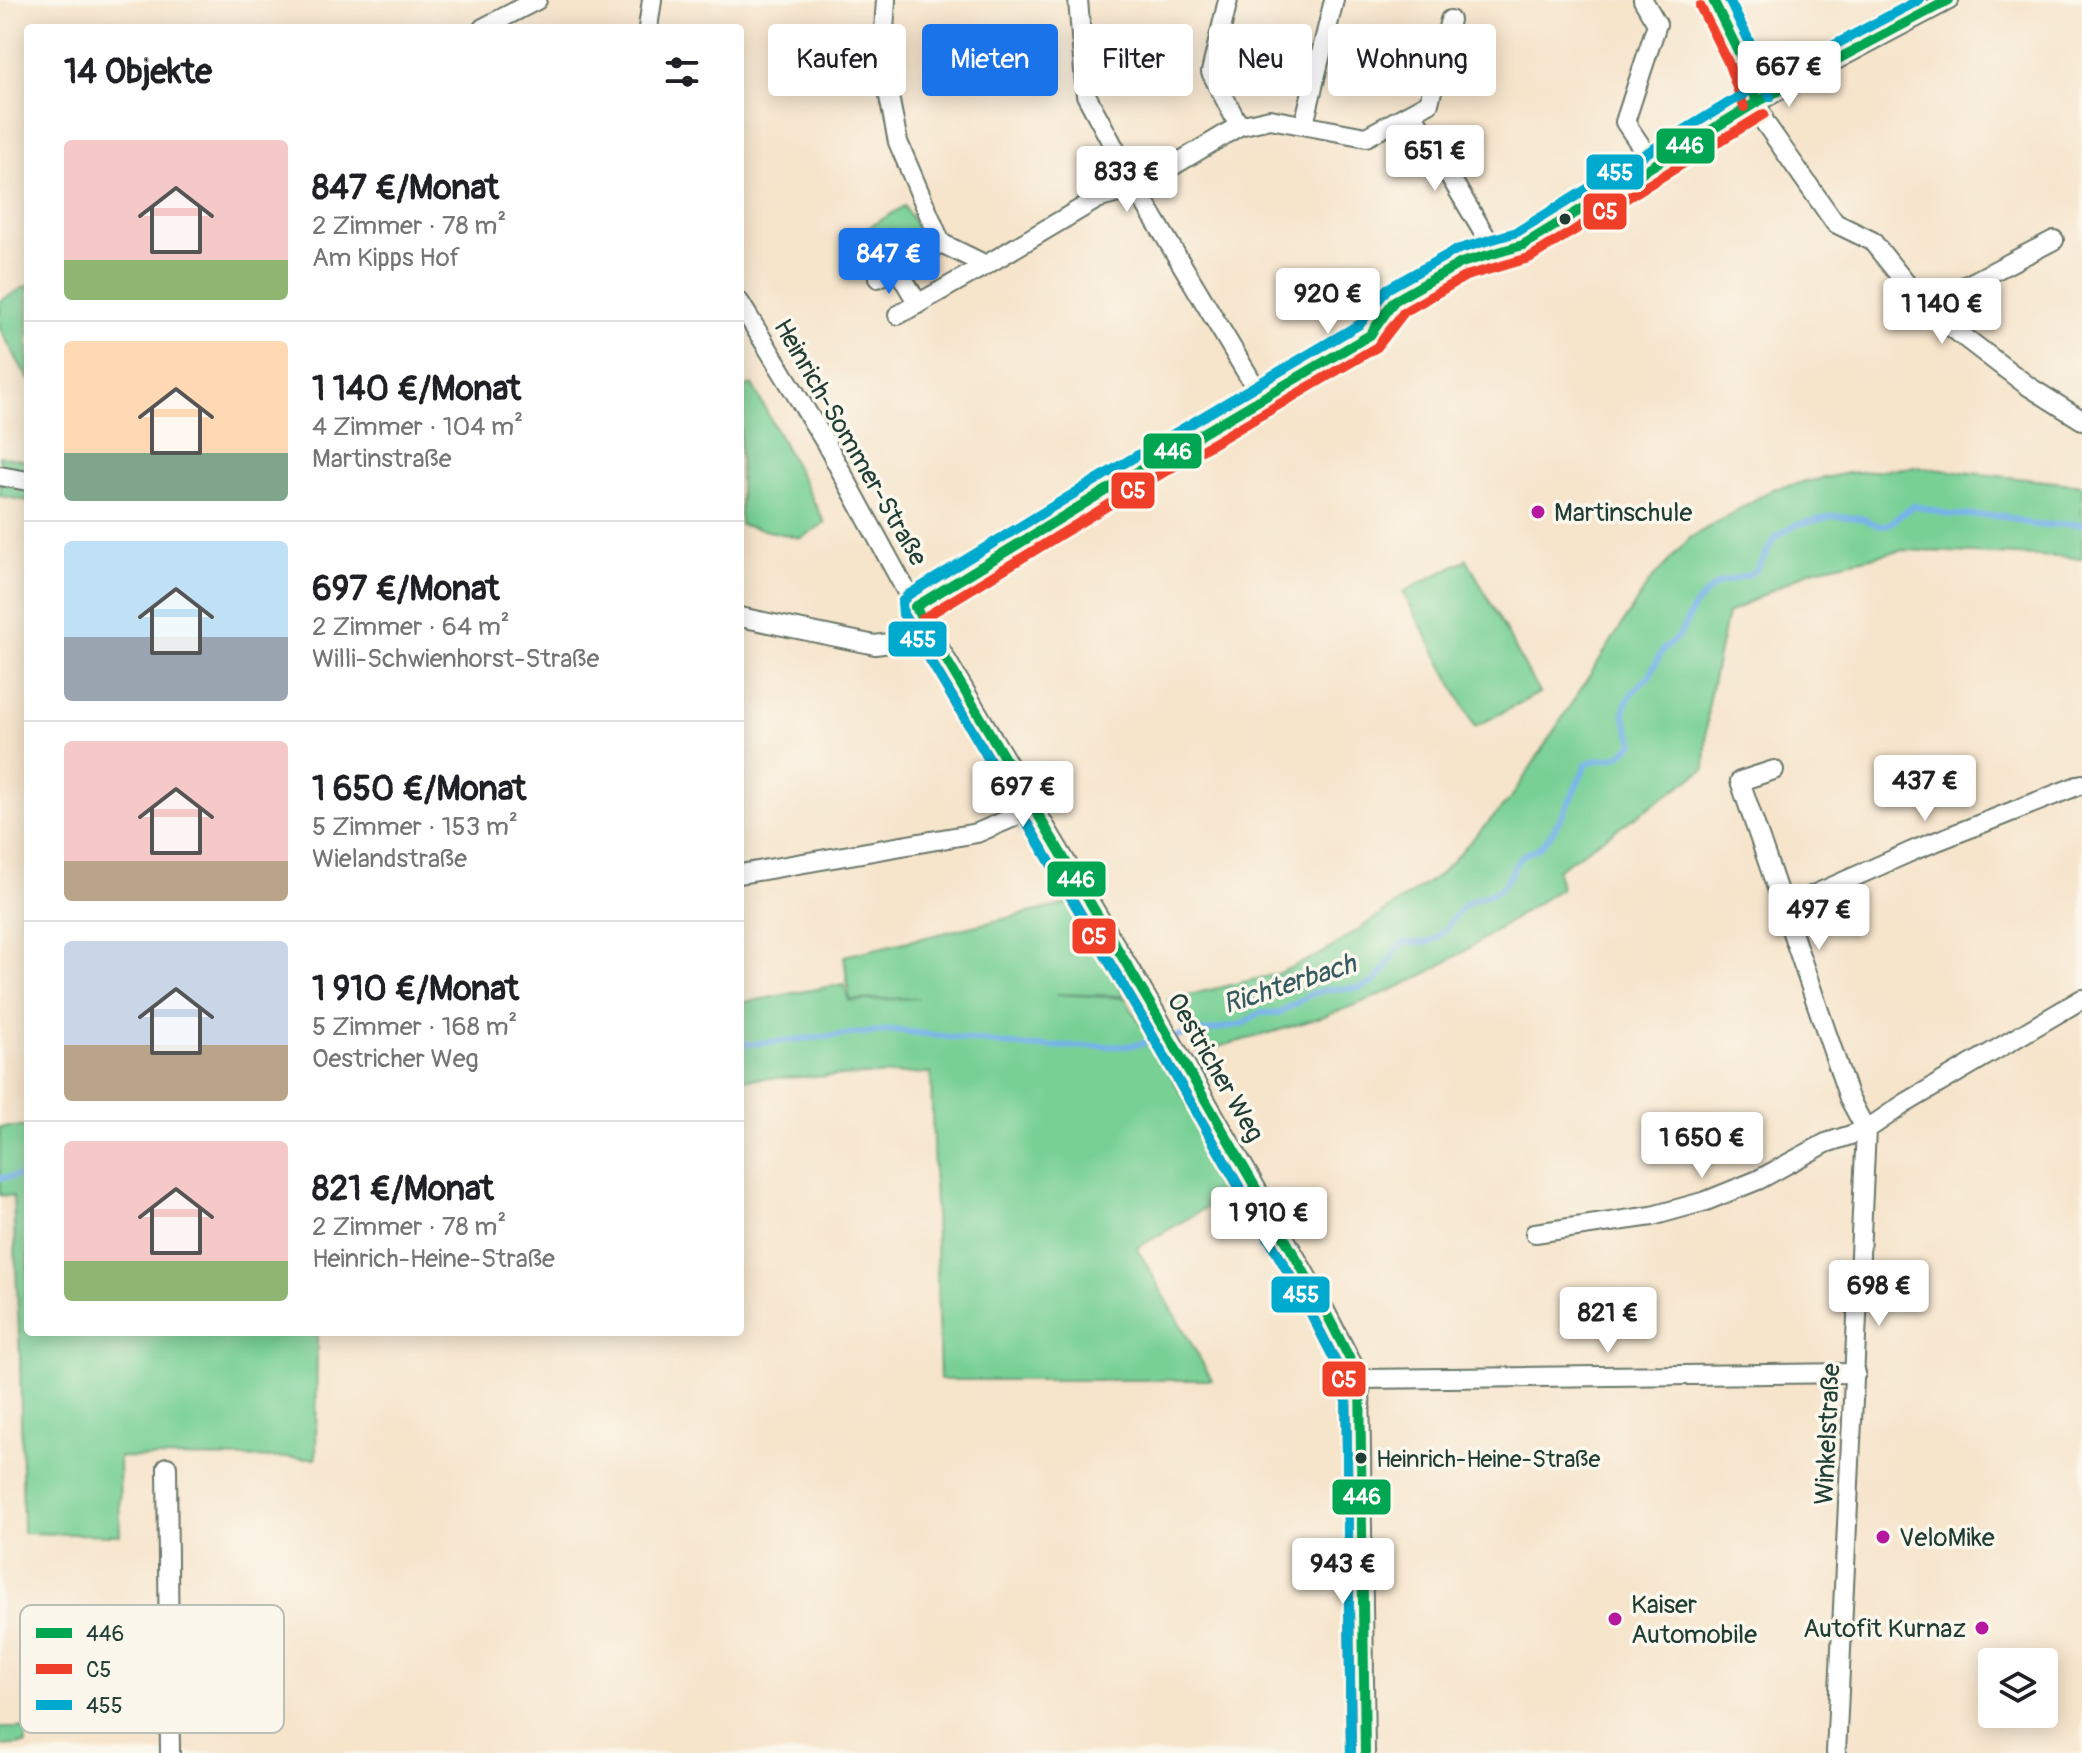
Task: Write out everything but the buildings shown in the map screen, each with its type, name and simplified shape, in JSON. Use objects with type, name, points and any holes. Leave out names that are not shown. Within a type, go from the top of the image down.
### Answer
[{"type":"street","points":[[491,24],[537,0]]},
{"type":"street","points":[[648,24],[649,0]]},
{"type":"street","points":[[886,0],[882,61],[898,142],[941,243],[986,265]]},
{"type":"street","points":[[1078,0],[1086,95],[1136,188],[1263,400]]},
{"type":"street","points":[[1228,0],[1211,72],[1239,126]]},
{"type":"street","points":[[1304,124],[1334,0]]},
{"type":"street","points":[[1643,0],[1657,24],[1625,122],[1653,164]]},
{"type":"street","points":[[1713,0],[1741,57],[1765,123],[1835,223],[1872,241],[1925,307],[2028,386],[2082,420]]},
{"type":"street","points":[[915,607],[1370,335],[1394,301],[1461,263],[1523,245],[1757,102],[1949,0]]},
{"type":"street","points":[[898,315],[1097,199],[1136,188],[1239,126],[1270,119],[1366,137],[1412,113],[1429,103],[1450,20]]},
{"type":"street","points":[[1412,113],[1495,252]]},
{"type":"street","points":[[1925,307],[2054,240]]},
{"type":"street","points":[[878,278],[941,243]]},
{"type":"street","points":[[897,268],[918,304]]},
{"type":"street","name":"Heinrich-Sommer-Straße","points":[[744,310],[824,440],[915,607]]},
{"type":"street","points":[[0,476],[24,480]]},
{"type":"street","name":"Oestricher Weg","points":[[915,607],[1178,1052],[1316,1293],[1360,1379],[1365,1753]]},
{"type":"street","points":[[744,618],[875,645],[904,641],[928,629]]},
{"type":"street","points":[[1774,770],[1740,781],[1849,1098],[1866,1130]]},
{"type":"street","points":[[1784,908],[1917,849],[2082,784]]},
{"type":"street","points":[[744,873],[977,833],[1035,808]]},
{"type":"street","points":[[1535,1233],[1652,1216],[1706,1201],[1758,1180],[1826,1143],[1866,1130],[1904,1104],[2082,999]]},
{"type":"street","name":"Winkelstraße","points":[[1836,1753],[1866,1130]]},
{"type":"street","points":[[1360,1379],[1856,1373]]},
{"type":"street","points":[[167,1467],[168,1605]]},
{"type":"street","points":[[170,1733],[170,1753]]},
{"type":"green space","points":[[904,206],[919,231],[876,257],[861,232]]},
{"type":"green space","points":[[24,287],[24,372],[0,329],[0,301]]},
{"type":"green space","points":[[752,384],[825,523],[801,538],[744,526],[744,388]]},
{"type":"green space","points":[[0,456],[24,460],[24,473],[0,469]]},
{"type":"green space","points":[[1916,467],[2082,485],[2082,558],[1904,550],[1811,570],[1727,614],[1708,703],[1705,769],[1557,870],[1561,888],[1436,968],[1351,1007],[1198,1052],[1168,1000],[1277,974],[1325,952],[1439,875],[1511,798],[1650,581],[1690,538],[1773,489],[1848,473]]},
{"type":"green space","points":[[0,482],[24,486],[24,500],[0,496]]},
{"type":"green space","points":[[1467,559],[1539,693],[1475,727],[1403,592]]},
{"type":"green space","points":[[1072,903],[1124,996],[1055,994],[1125,998],[1238,1189],[1137,1248],[1212,1380],[940,1380],[931,1073],[744,1079],[744,1002],[844,984],[849,1001],[919,998],[850,1000],[844,956]]},
{"type":"green space","points":[[0,1127],[24,1127],[24,1336],[317,1336],[316,1458],[119,1457],[120,1535],[23,1533],[13,1196],[0,1195]]},
{"type":"green space","points":[[0,1728],[20,1728],[20,1733],[25,1733],[26,1744],[0,1746]]},
{"type":"waterway","name":"Richterbach","points":[[744,1045],[894,1030],[1028,1047],[1128,1046],[1243,1024],[1260,1013],[1280,1013],[1311,994],[1328,989],[1360,988],[1373,983],[1405,942],[1423,943],[1434,939],[1467,903],[1501,888],[1521,857],[1544,842],[1565,810],[1586,764],[1616,757],[1634,742],[1624,715],[1625,705],[1650,675],[1662,651],[1679,636],[1694,607],[1719,583],[1756,570],[1776,537],[1795,525],[1834,516],[1861,518],[1880,526],[1889,524],[1914,505],[1950,515],[2004,516],[2033,525],[2082,524]]},
{"type":"waterway","name":"Richterbach","points":[[0,1178],[24,1175]]},
{"type":"transit line","name":"446","points":[[1713,0],[1741,57],[1757,102]]},
{"type":"transit line","name":"455","points":[[1729,0],[1754,51],[1770,97]]},
{"type":"transit line","name":"455","points":[[1351,1753],[1346,1382],[1304,1300],[1140,1014],[903,614],[902,602],[908,595],[1111,471],[1360,324],[1387,289],[1456,250],[1517,232],[1750,90],[1919,0]]},
{"type":"transit line","name":"446","points":[[915,607],[1370,335],[1394,301],[1461,263],[1523,245],[1757,102],[1949,0]]},
{"type":"transit line","name":"C5","points":[[1700,6],[1728,62],[1744,107]]},
{"type":"transit line","name":"C5","points":[[922,619],[1377,347],[1404,312],[1466,276],[1529,258],[1764,114]]},
{"type":"transit line","name":"446","points":[[915,607],[1152,1007],[1316,1293],[1360,1379],[1365,1753]]},
{"type":"transit line","name":"C5","points":[[903,614],[1140,1014],[1304,1300],[1346,1382],[1351,1753]]},
{"type":"place","name":"Martinschule","points":[[1538,512]]},
{"type":"place","name":"Heinrich-Heine-Straße","points":[[1361,1458]]},
{"type":"place","name":"VeloMike","points":[[1883,1537]]},
{"type":"place","name":"Kaiser Automobile","points":[[1615,1619]]},
{"type":"place","name":"Autofit Kurnaz","points":[[1982,1628]]}]
